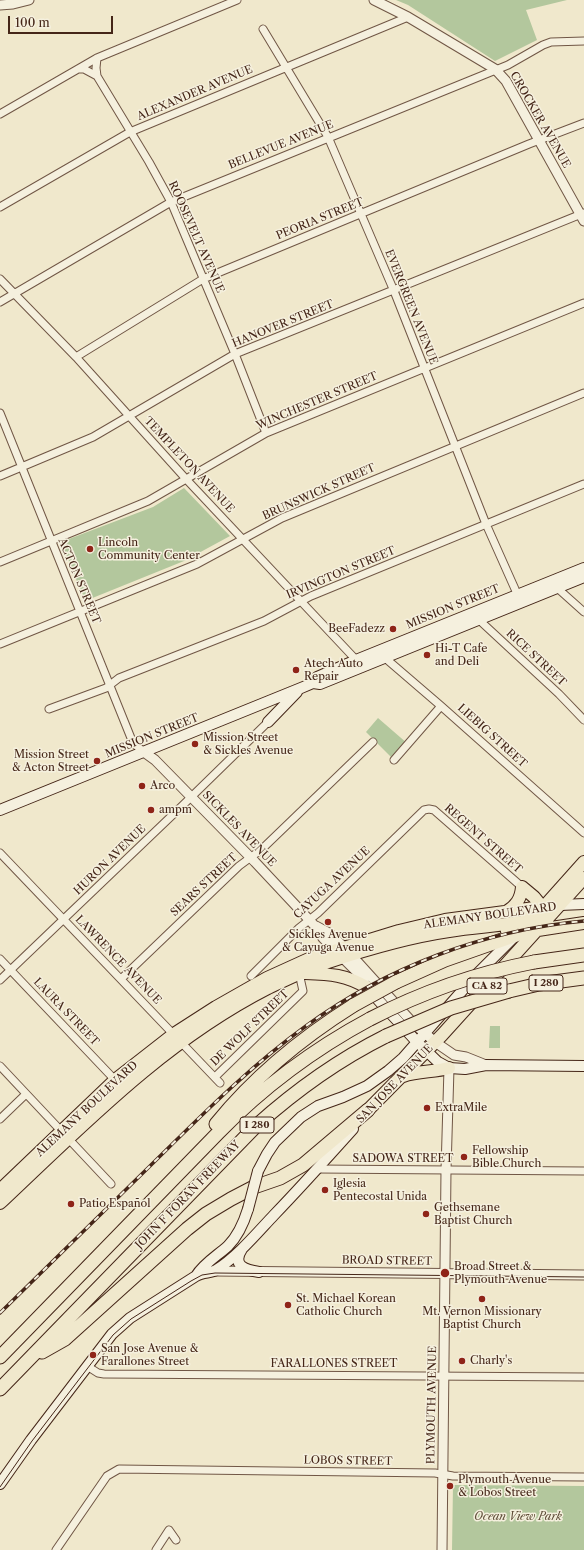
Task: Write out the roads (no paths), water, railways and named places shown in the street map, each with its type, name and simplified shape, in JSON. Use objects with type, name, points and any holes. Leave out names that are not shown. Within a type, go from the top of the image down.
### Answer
[{"type":"highway","points":[[165,1188],[220,1119],[249,1088],[300,1043],[328,1022],[354,1005],[396,982],[456,955],[516,935]]},
{"type":"highway","name":"JOHN F FORAN FREEWAY","points":[[0,1358],[229,1122],[274,1081],[324,1046],[370,1019],[406,1002],[449,985],[492,972],[534,962],[584,955]]},
{"type":"highway","name":"JOHN F FORAN FREEWAY","points":[[0,1389],[213,1169],[268,1115],[316,1077],[386,1036],[451,1008],[539,984],[584,978]]},
{"type":"highway","points":[[30,1358],[66,1339],[187,1229],[206,1214],[242,1193],[280,1178],[303,1166],[368,1110]]},
{"type":"main road","name":"MISSION STREET","points":[[554,585],[584,568]]},
{"type":"main road","name":"MISSION STREET","points":[[0,810],[313,683],[320,684],[359,663],[519,598],[554,585],[584,577]]},
{"type":"main road","name":"MISSION STREET","points":[[359,663],[384,657],[475,616]]},
{"type":"main road","points":[[268,722],[301,688]]},
{"type":"main road","points":[[268,701],[270,715],[268,722]]},
{"type":"main road","name":"SAN JOSE AVENUE","points":[[196,1276],[201,1268],[229,1245],[240,1228],[248,1209],[258,1171],[267,1154],[276,1142],[298,1119],[318,1106],[367,1086],[396,1065],[476,975],[543,908],[584,862]]},
{"type":"main road","name":"SAN JOSE AVENUE","points":[[0,1484],[31,1440],[112,1334],[124,1323],[196,1276],[201,1273],[214,1272],[244,1247],[317,1169],[368,1110],[431,1047],[560,905],[583,882]]},
{"type":"main road","points":[[506,912],[516,904],[520,898],[522,887],[534,897],[543,908]]},
{"type":"main road","name":"ALEMANY BOULEVARD","points":[[0,1190],[122,1088],[177,1038],[299,973],[343,952],[385,935],[435,922],[560,905],[584,904]]},
{"type":"main road","points":[[530,921],[548,914],[560,905]]},
{"type":"main road","name":"ALEMANY BOULEVARD","points":[[0,1203],[115,1080],[177,1038],[239,993],[280,971],[343,952],[434,934],[530,921]]},
{"type":"main road","points":[[486,926],[502,928],[516,935],[584,923]]},
{"type":"main road","points":[[299,973],[338,975],[356,981],[368,988]]},
{"type":"main road","points":[[239,993],[251,976]]},
{"type":"main road","name":"SICKLES AVENUE","points":[[368,988],[417,1042],[431,1047]]},
{"type":"main road","points":[[431,1047],[438,1062],[449,1068]]},
{"type":"main road","points":[[403,1076],[449,1068],[465,1069],[486,1065],[584,1066]]},
{"type":"main road","points":[[214,1272],[216,1262],[229,1245]]},
{"type":"main road","points":[[244,1247],[240,1251],[238,1259],[241,1266],[248,1270],[259,1272]]},
{"type":"street","points":[[0,5],[13,4],[29,0]]},
{"type":"street","points":[[0,114],[97,58],[237,0]]},
{"type":"street","name":"CROCKER AVENUE","points":[[374,0],[408,16],[496,70],[506,81],[583,216]]},
{"type":"street","name":"ALEXANDER AVENUE","points":[[0,207],[130,132],[408,16]]},
{"type":"street","name":"EVERGREEN AVENUE","points":[[263,29],[287,66],[328,137],[394,291],[486,524],[519,598]]},
{"type":"street","name":"BELLEVUE AVENUE","points":[[0,302],[171,202],[508,65],[543,45],[551,42],[584,41]]},
{"type":"street","points":[[97,58],[97,76]]},
{"type":"street","points":[[78,69],[84,69],[97,76]]},
{"type":"street","name":"ROOSEVELT AVENUE","points":[[97,76],[171,202],[236,354],[266,433]]},
{"type":"street","name":"PEORIA STREET","points":[[76,357],[203,279],[539,140],[584,123]]},
{"type":"street","name":"HANOVER STREET","points":[[0,476],[92,436],[236,354],[583,216]]},
{"type":"street","name":"TEMPLETON AVENUE","points":[[0,279],[76,357],[186,478],[359,663]]},
{"type":"street","name":"WINCHESTER STREET","points":[[0,562],[148,501],[266,433],[584,303]]},
{"type":"street","name":"BRUNSWICK STREET","points":[[0,644],[197,564],[282,518],[584,393]]},
{"type":"street","name":"ACTON STREET","points":[[0,414],[133,743],[144,752]]},
{"type":"street","name":"IRVINGTON STREET","points":[[49,709],[110,685],[119,678],[264,621],[302,601],[584,484]]},
{"type":"street","points":[[554,585],[584,612]]},
{"type":"street","name":"RICE STREET","points":[[475,616],[559,694],[584,720]]},
{"type":"street","name":"LIEBIG STREET","points":[[384,657],[584,833]]},
{"type":"street","points":[[394,760],[441,706]]},
{"type":"street","name":"HURON AVENUE","points":[[0,980],[192,798],[268,722]]},
{"type":"street","name":"SEARS STREET","points":[[121,979],[250,857],[262,849],[373,742]]},
{"type":"street","name":"SICKLES AVENUE","points":[[144,752],[155,760],[312,923],[329,933],[368,988]]},
{"type":"street","name":"REGENT STREET","points":[[429,809],[434,810],[522,887]]},
{"type":"street","name":"CAYUGA AVENUE","points":[[251,976],[300,928],[312,923],[320,911],[424,810],[429,809]]},
{"type":"street","name":"LAWRENCE AVENUE","points":[[0,853],[220,1083]]},
{"type":"street","name":"SICKLES AVENUE","points":[[343,952],[425,1034],[431,1047]]},
{"type":"street","name":"LAURA STREET","points":[[0,959],[115,1080]]},
{"type":"street","name":"DE WOLF STREET","points":[[215,1077],[304,991],[299,973]]},
{"type":"street","points":[[431,1047],[454,1055],[466,1057],[486,1065]]},
{"type":"street","points":[[0,1066],[111,1184]]},
{"type":"street","name":"PLYMOUTH AVENUE","points":[[442,1550],[446,1170],[449,1068]]},
{"type":"street","points":[[0,1119],[26,1094]]},
{"type":"street","name":"SADOWA STREET","points":[[317,1169],[584,1172]]},
{"type":"street","name":"BROAD STREET","points":[[214,1272],[584,1275]]},
{"type":"street","name":"FARALLONES STREET","points":[[87,1366],[98,1373],[104,1374],[584,1377]]},
{"type":"street","name":"LOBOS STREET","points":[[56,1550],[107,1476],[119,1469],[443,1474],[453,1476],[584,1477]]},
{"type":"street","points":[[156,1550],[170,1530],[176,1540]]},
{"type":"tram line","points":[[0,1487],[32,1441],[113,1335],[131,1319],[202,1275],[215,1273],[584,1277]]},
{"type":"railway","points":[[0,1313],[225,1093],[285,1042],[337,1005],[403,969],[438,955],[510,933],[584,921]]},
{"type":"place","name":"Lincoln Community Center","points":[[90,549]]},
{"type":"place","name":"BeeFadezz","points":[[393,629]]},
{"type":"place","name":"Hi-T Cafe and Deli","points":[[427,655]]},
{"type":"place","name":"Atech Auto Repair","points":[[296,670]]},
{"type":"place","name":"Mission Street & Sickles Avenue","points":[[195,744]]},
{"type":"place","name":"Mission Street & Acton Street","points":[[97,761]]},
{"type":"place","name":"Arco","points":[[142,786]]},
{"type":"place","name":"ampm","points":[[151,810]]},
{"type":"place","name":"Sickles Avenue & Cayuga Avenue","points":[[328,922]]},
{"type":"place","name":"ExtraMile","points":[[427,1108]]},
{"type":"place","name":"Fellowship Bible Church","points":[[464,1157]]},
{"type":"place","name":"Iglesia Pentecostal Unida","points":[[325,1190]]},
{"type":"place","name":"Patio Español","points":[[71,1204]]},
{"type":"place","name":"Gethsemane Baptist Church","points":[[426,1214]]},
{"type":"place","name":"Broad Street & Plymouth Avenue","points":[[445,1273]]},
{"type":"place","name":"Mt. Vernon Missionary Baptist Church","points":[[482,1299]]},
{"type":"place","name":"St. Michael Korean Catholic Church","points":[[288,1305]]},
{"type":"place","name":"San Jose Avenue & Farallones Street","points":[[93,1355]]},
{"type":"place","name":"Charly's","points":[[462,1361]]},
{"type":"place","name":"Plymouth Avenue & Lobos Street","points":[[450,1486]]},
{"type":"park label","name":"Ocean View Park","points":[[518,1517]]}]
